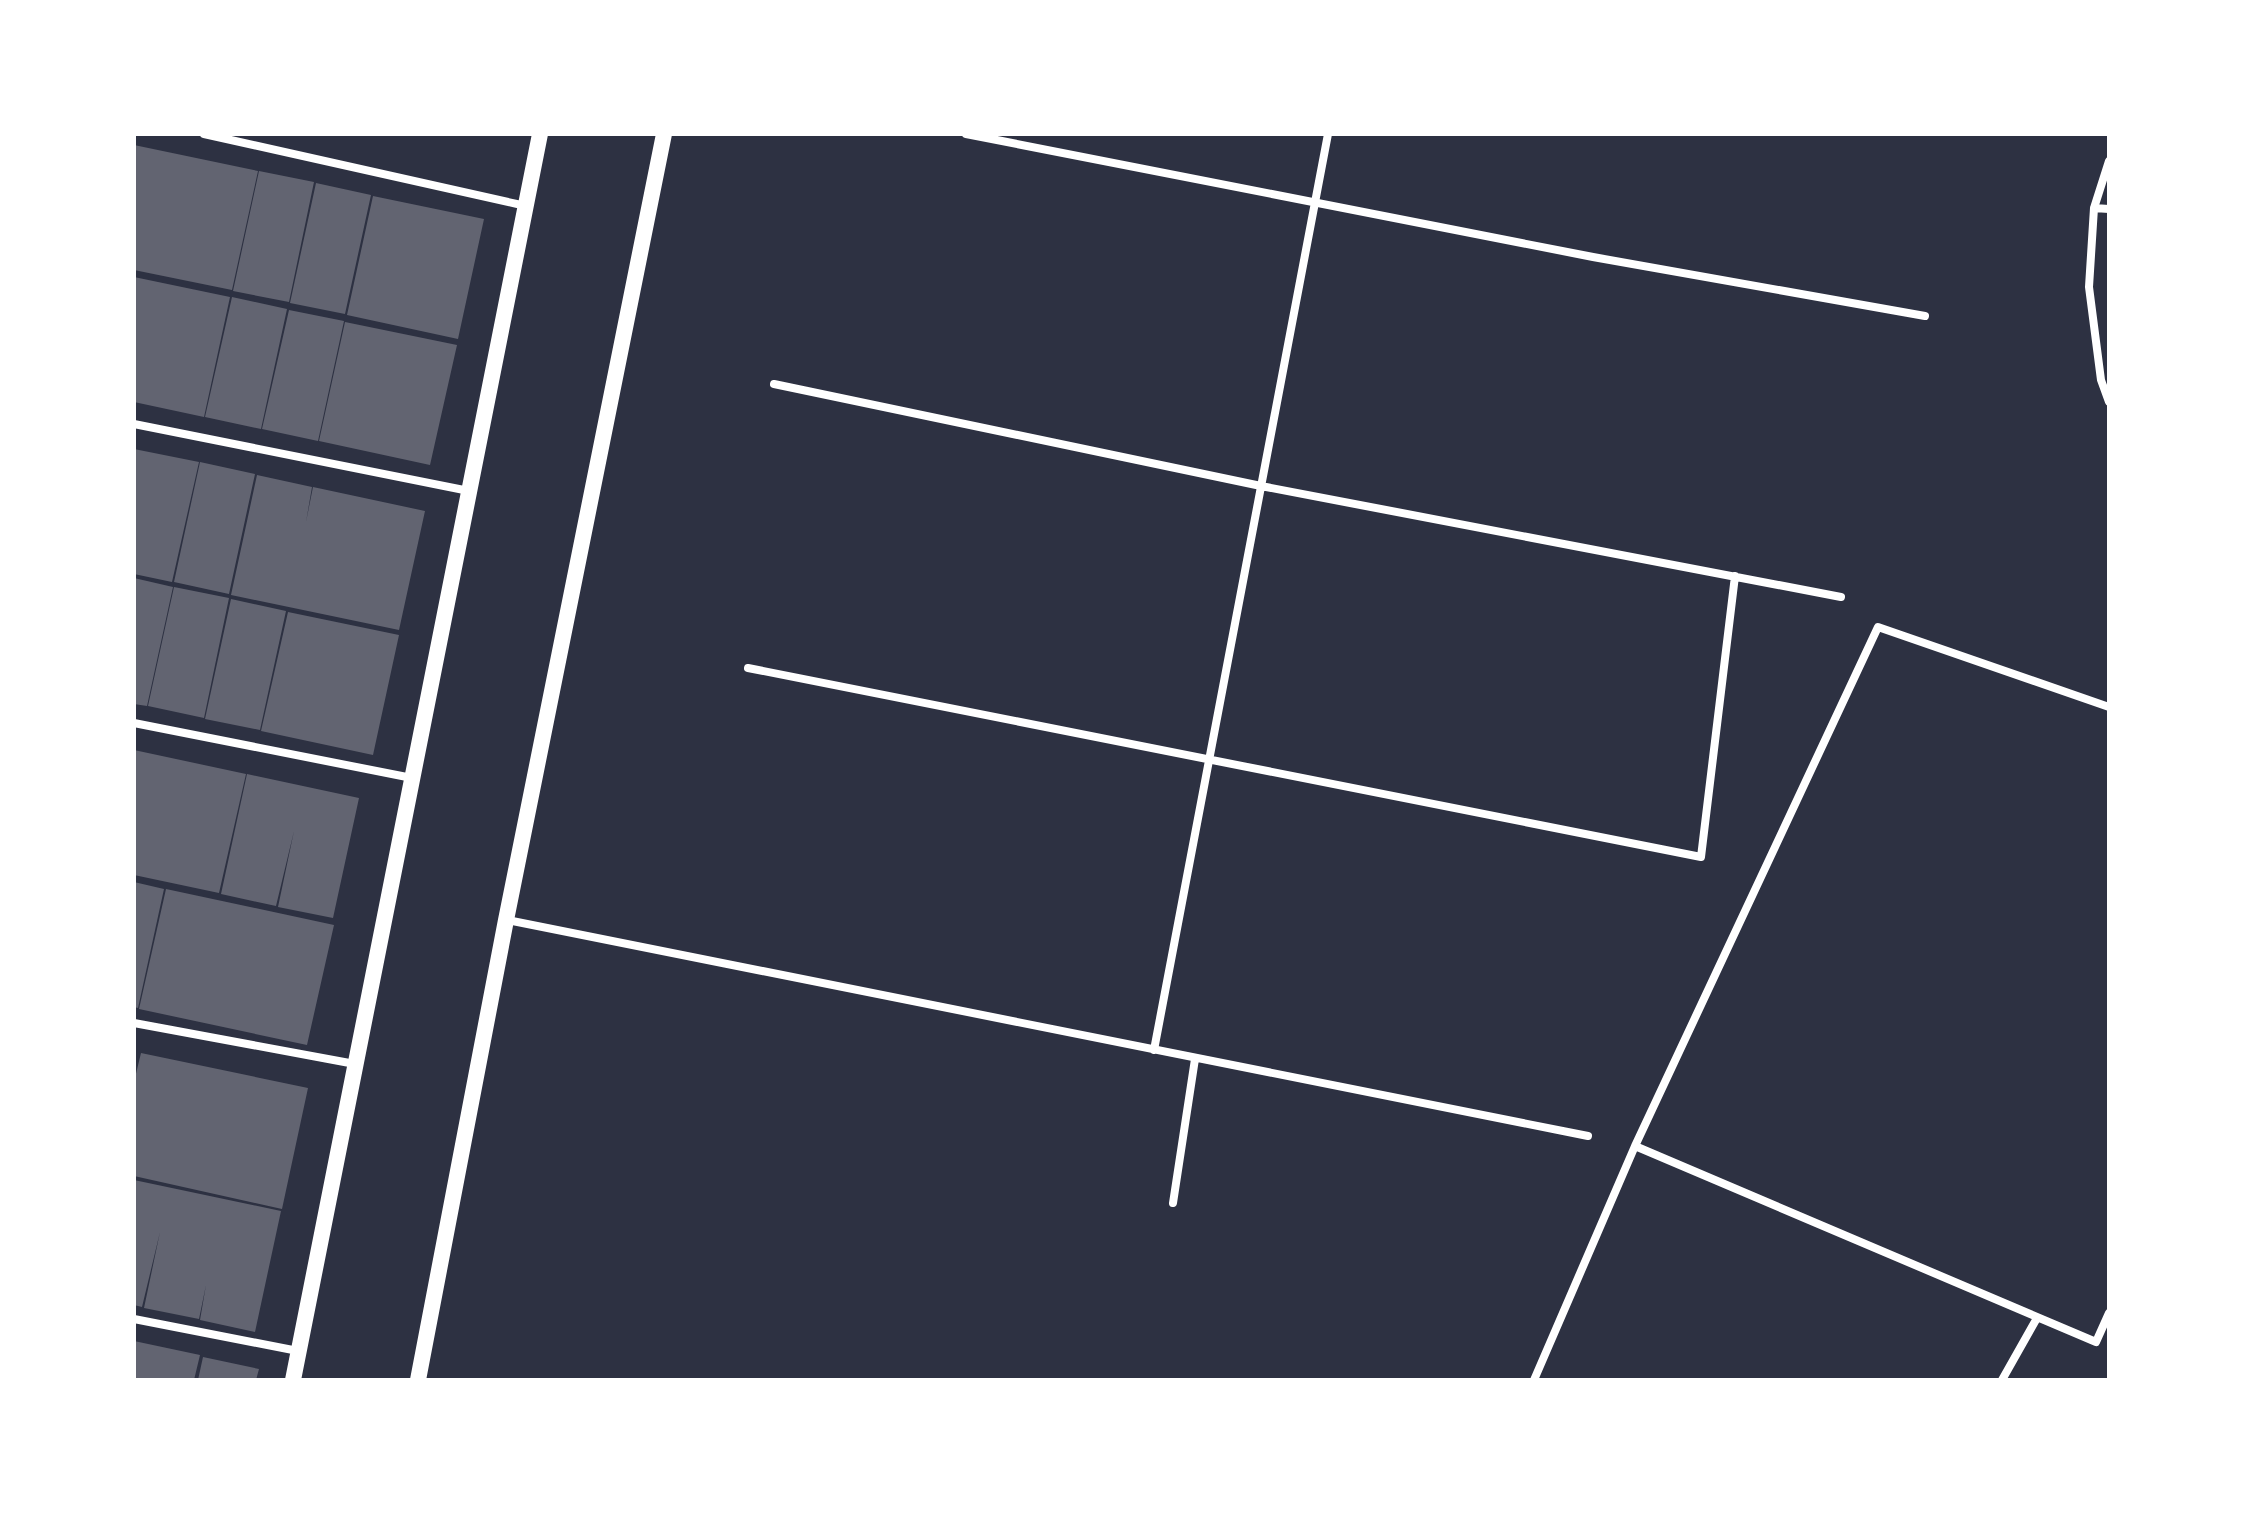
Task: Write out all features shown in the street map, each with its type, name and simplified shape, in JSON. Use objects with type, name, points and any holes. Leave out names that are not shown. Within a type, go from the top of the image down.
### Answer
[{"type":"main road","points":[[293,1380],[540,134]]},
{"type":"main road","points":[[418,1380],[506,920],[664,134]]},
{"type":"street","points":[[204,134],[526,206]]},
{"type":"street","points":[[966,134],[1593,257],[1925,316]]},
{"type":"street","points":[[1154,1050],[1328,134]]},
{"type":"street","points":[[2109,161],[2094,208],[2089,287],[2101,380],[2109,402]]},
{"type":"street","points":[[2094,208],[2109,209]]},
{"type":"street","points":[[774,384],[1261,486],[1841,597]]},
{"type":"street","points":[[134,424],[469,491]]},
{"type":"street","points":[[748,668],[1701,857],[1735,576]]},
{"type":"street","points":[[1534,1380],[1635,1146],[1878,627],[2109,707]]},
{"type":"street","points":[[134,723],[412,778]]},
{"type":"street","points":[[506,920],[1588,1136]]},
{"type":"street","points":[[134,1023],[355,1064]]},
{"type":"street","points":[[1173,1203],[1195,1059]]},
{"type":"street","points":[[1635,1146],[2096,1342],[2109,1313]]},
{"type":"street","points":[[2002,1380],[2037,1318]]},
{"type":"street","points":[[134,1319],[299,1351]]},
{"type":"building","points":[[134,145],[258,171],[232,290],[134,270]]},
{"type":"building","points":[[259,171],[314,182],[289,302],[233,291]]},
{"type":"building","points":[[316,183],[371,195],[345,314],[290,303]]},
{"type":"building","points":[[373,196],[484,219],[458,339],[347,315]]},
{"type":"building","points":[[134,277],[230,297],[204,417],[134,402]]},
{"type":"building","points":[[232,297],[287,309],[261,429],[205,417]]},
{"type":"building","points":[[289,310],[344,321],[318,441],[262,429]]},
{"type":"building","points":[[345,322],[457,345],[430,465],[319,441]]},
{"type":"building","points":[[134,449],[199,462],[172,582],[134,574]]},
{"type":"building","points":[[200,462],[255,474],[229,594],[174,582]]},
{"type":"building","points":[[257,475],[312,487],[306,522],[313,487],[425,511],[399,630],[231,595]]},
{"type":"building","points":[[134,578],[173,587],[147,706],[134,704]]},
{"type":"building","points":[[174,587],[229,598],[204,718],[148,706]]},
{"type":"building","points":[[231,599],[286,611],[260,730],[205,719]]},
{"type":"building","points":[[288,612],[399,635],[373,755],[261,731]]},
{"type":"building","points":[[134,750],[246,774],[219,893],[134,875]]},
{"type":"building","points":[[247,774],[359,798],[333,918],[278,907],[294,831],[276,906],[221,894]]},
{"type":"building","points":[[134,882],[164,889],[138,1008],[134,1007]]},
{"type":"building","points":[[166,889],[334,925],[307,1045],[139,1009]]},
{"type":"building","points":[[141,1053],[308,1088],[282,1209],[134,1176],[134,1082]]},
{"type":"building","points":[[134,1180],[281,1211],[255,1332],[200,1320],[206,1285],[199,1319],[144,1308],[160,1232],[142,1307],[134,1305]]},
{"type":"building","points":[[134,1341],[200,1355],[194,1380],[134,1380]]},
{"type":"building","points":[[203,1357],[259,1369],[256,1380],[198,1380]]}]
